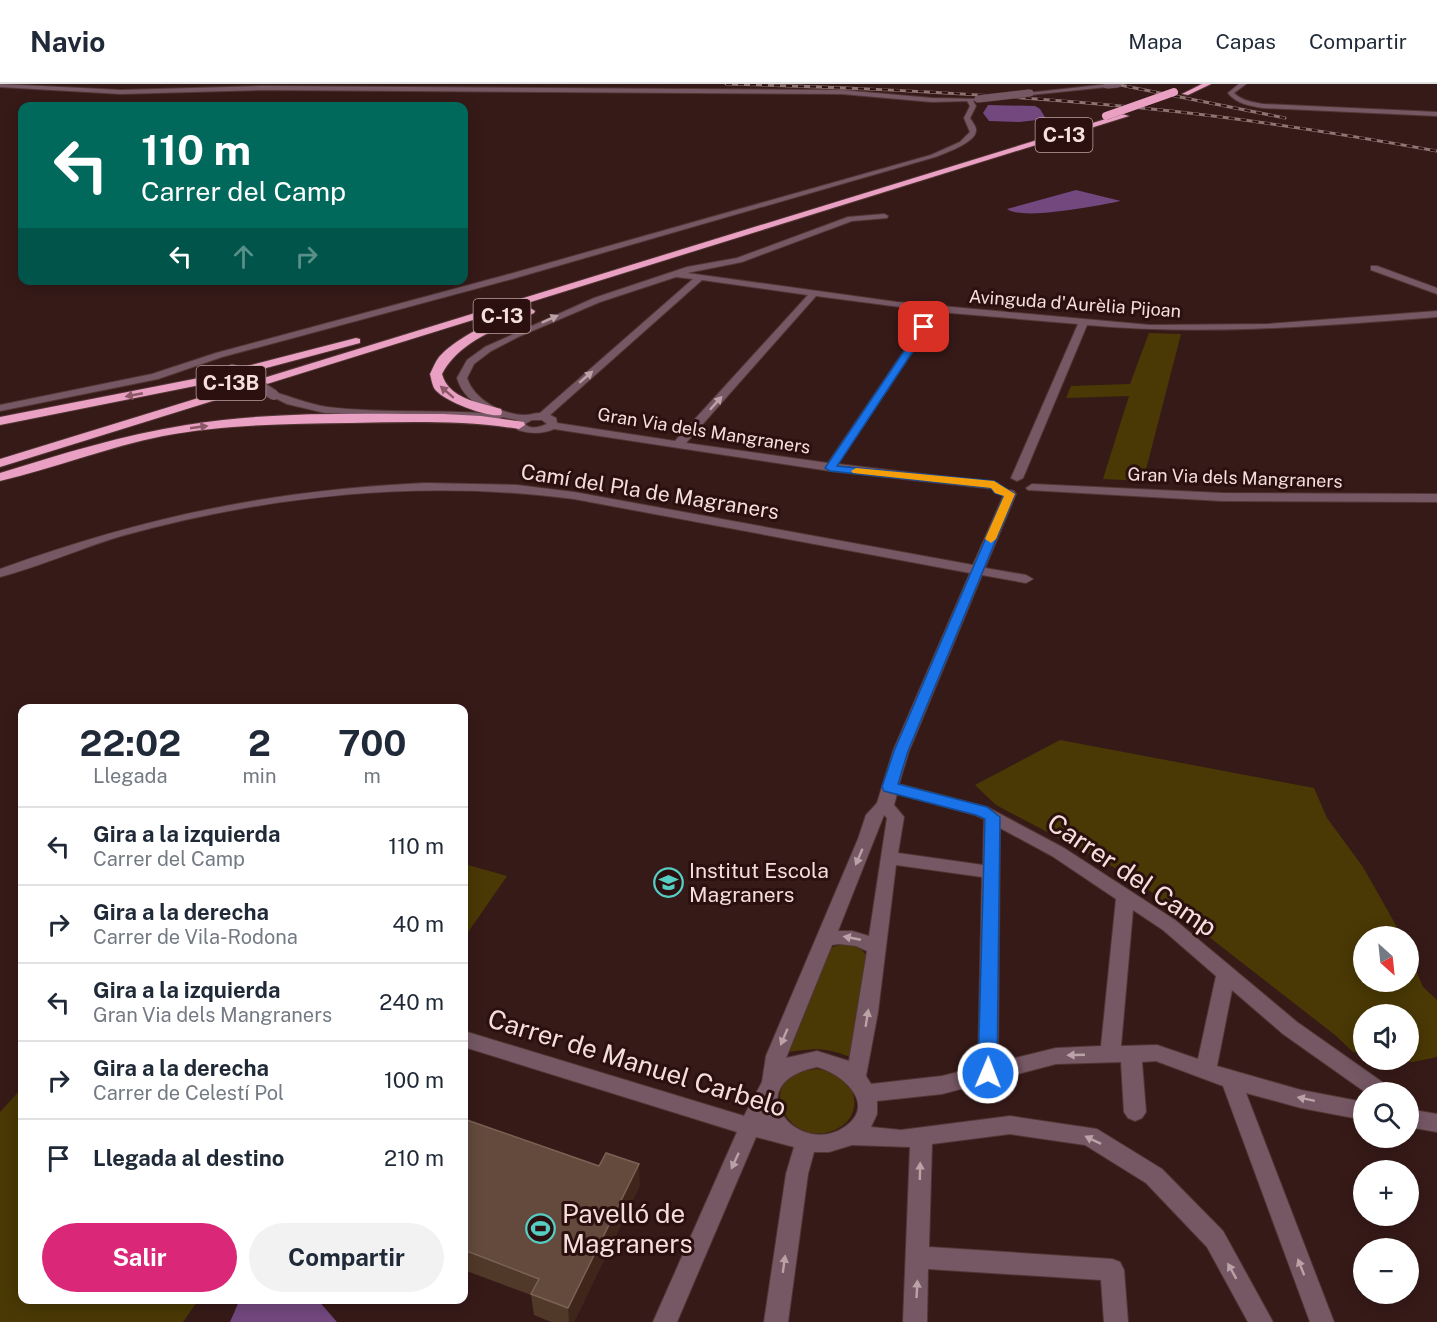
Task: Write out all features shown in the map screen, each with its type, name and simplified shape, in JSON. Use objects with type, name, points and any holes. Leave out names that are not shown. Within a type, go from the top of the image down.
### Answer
[{"type":"highway","name":"C-13","points":[[0,421],[210,379],[462,312],[1106,116],[1192,84]]},
{"type":"highway","name":"C-13","points":[[0,475],[729,245],[987,161],[1002,154],[1125,116],[1208,84]]},
{"type":"highway","name":"C-13B","points":[[0,463],[1002,154]]},
{"type":"highway","points":[[500,414],[467,405],[441,389],[435,371],[451,350],[475,335],[513,318],[729,245]]},
{"type":"highway","name":"C-13B","points":[[0,453],[462,312]]},
{"type":"highway","points":[[0,410],[44,400]]},
{"type":"highway","points":[[0,475],[126,440],[226,424],[281,420],[436,417],[523,421]]},
{"type":"street","points":[[0,85],[127,92],[252,88],[819,92],[923,99],[974,99],[1118,84]]},
{"type":"street","points":[[1243,84],[1234,90],[1232,95],[1263,106],[1437,114]]},
{"type":"street","points":[[44,400],[154,377],[209,359],[543,268],[939,153],[962,143],[973,133],[974,129],[967,118],[974,99]]},
{"type":"street","points":[[523,421],[500,414],[478,402],[465,388],[463,374],[473,359],[499,343],[565,312],[690,269],[731,262],[851,219],[884,216]]},
{"type":"street","points":[[1374,268],[1437,291]]},
{"type":"street","name":"Avinguda d'Aurèlia Pijoan","points":[[676,274],[813,295],[936,310],[1083,323],[1174,328],[1244,328],[1437,314]]},
{"type":"street","points":[[209,359],[232,369],[295,405],[330,411],[454,414],[523,421],[543,416],[699,278]]},
{"type":"street","points":[[677,446],[813,295]]},
{"type":"street","points":[[830,468],[936,310]]},
{"type":"street","points":[[1032,488],[1026,481],[1017,478],[1083,323]]},
{"type":"street","points":[[543,416],[552,420],[552,425]]},
{"type":"street","name":"Gran Via dels Mangraners","points":[[523,421],[526,429],[538,430],[552,425],[830,468],[994,485],[999,490],[1010,494],[1022,495],[1032,488],[1232,498],[1437,498]]},
{"type":"street","name":"Gran Via dels Mangraners","points":[[994,485],[1001,478],[1017,478]]},
{"type":"street","name":"Camí del Pla de Magraners","points":[[0,573],[89,541],[219,508],[338,490],[432,486],[500,488],[575,496],[1026,579]]},
{"type":"street","points":[[885,806],[896,817],[888,858],[861,1084],[867,1112],[863,1121],[849,1135],[829,1143],[800,1140],[785,1132],[771,1117],[766,1098],[776,1056],[867,839],[874,815],[885,806],[901,751],[1010,494]]},
{"type":"street","name":"Carrer del Camp","points":[[890,787],[981,811],[1058,852],[1168,926],[1290,1028],[1367,1082]]},
{"type":"street","points":[[988,1073],[992,817]]},
{"type":"street","points":[[888,858],[991,872]]},
{"type":"street","points":[[1125,897],[1121,1053],[1135,1112]]},
{"type":"street","points":[[825,939],[849,937],[865,941],[877,949]]},
{"type":"street","points":[[1206,1071],[1226,974]]},
{"type":"street","name":"Carrer de Manuel Carbelo","points":[[468,1040],[717,1118],[800,1140]]},
{"type":"street","points":[[665,1322],[717,1199],[770,1084],[786,1066],[806,1060],[827,1060],[848,1069],[861,1084],[942,1084],[1056,1056],[1156,1053],[1231,1080],[1301,1099],[1353,1109]]},
{"type":"street","points":[[1231,1080],[1322,1322]]},
{"type":"street","points":[[849,1135],[896,1140],[1010,1125],[1089,1136],[1154,1176],[1215,1239],[1261,1322]]},
{"type":"street","points":[[915,1322],[919,1257],[921,1138]]},
{"type":"street","points":[[776,1322],[798,1174],[800,1140]]},
{"type":"street","points":[[919,1257],[1112,1270],[1116,1322]]},
{"type":"shaded area","points":[[988,105],[1035,106],[1040,109],[1046,119],[1019,122],[989,121],[983,113]]},
{"type":"shaded area","points":[[1076,190],[1121,201],[1045,213],[1016,212],[1007,209]]},
{"type":"shaded area","points":[[1149,333],[1181,334],[1143,481],[1103,479],[1129,396],[1066,398],[1071,386],[1130,384]]},
{"type":"shaded area","points":[[1060,740],[1314,788],[1327,818],[1363,867],[1396,926],[1353,926],[1353,992],[1419,992],[1419,978],[1423,987],[1437,1000],[1437,1057],[1419,1061],[1419,1004],[1353,1004],[1353,1052],[1335,1035],[1132,877],[996,805],[975,785]]},
{"type":"shaded area","points":[[468,865],[507,876],[468,932]]},
{"type":"shaded area","points":[[843,943],[859,947],[867,956],[850,1057],[818,1049],[787,1052],[827,953],[831,948]]},
{"type":"shaded area","points":[[817,1069],[835,1074],[846,1081],[850,1086],[854,1102],[848,1121],[824,1133],[807,1132],[793,1124],[784,1112],[780,1098],[783,1085],[795,1074]]},
{"type":"shaded area","points":[[18,1092],[18,1304],[196,1304],[183,1322],[0,1322],[0,1112]]},
{"type":"shaded area","points":[[238,1304],[321,1304],[337,1322],[230,1322]]},
{"type":"building","name":"Pavelló de Magraners","points":[[468,1120],[599,1166],[606,1153],[639,1164],[568,1308],[531,1294],[539,1279],[468,1252]]},
{"type":"railway","points":[[726,84],[949,93],[1115,105],[1272,124],[1437,151]]},
{"type":"railway","points":[[1115,84],[1285,118]]},
{"type":"slow traffic","points":[[856,471],[994,485],[995,488],[1010,494],[991,539]]},
{"type":"place","name":"Institut Escola Magraners","points":[[668,883]]},
{"type":"place","name":"Pavelló de Magraners","points":[[541,1229]]},
{"type":"route","points":[[924,327],[830,468],[994,485],[995,488],[1010,494],[901,751],[890,787],[981,811],[992,817],[988,1073]]}]
